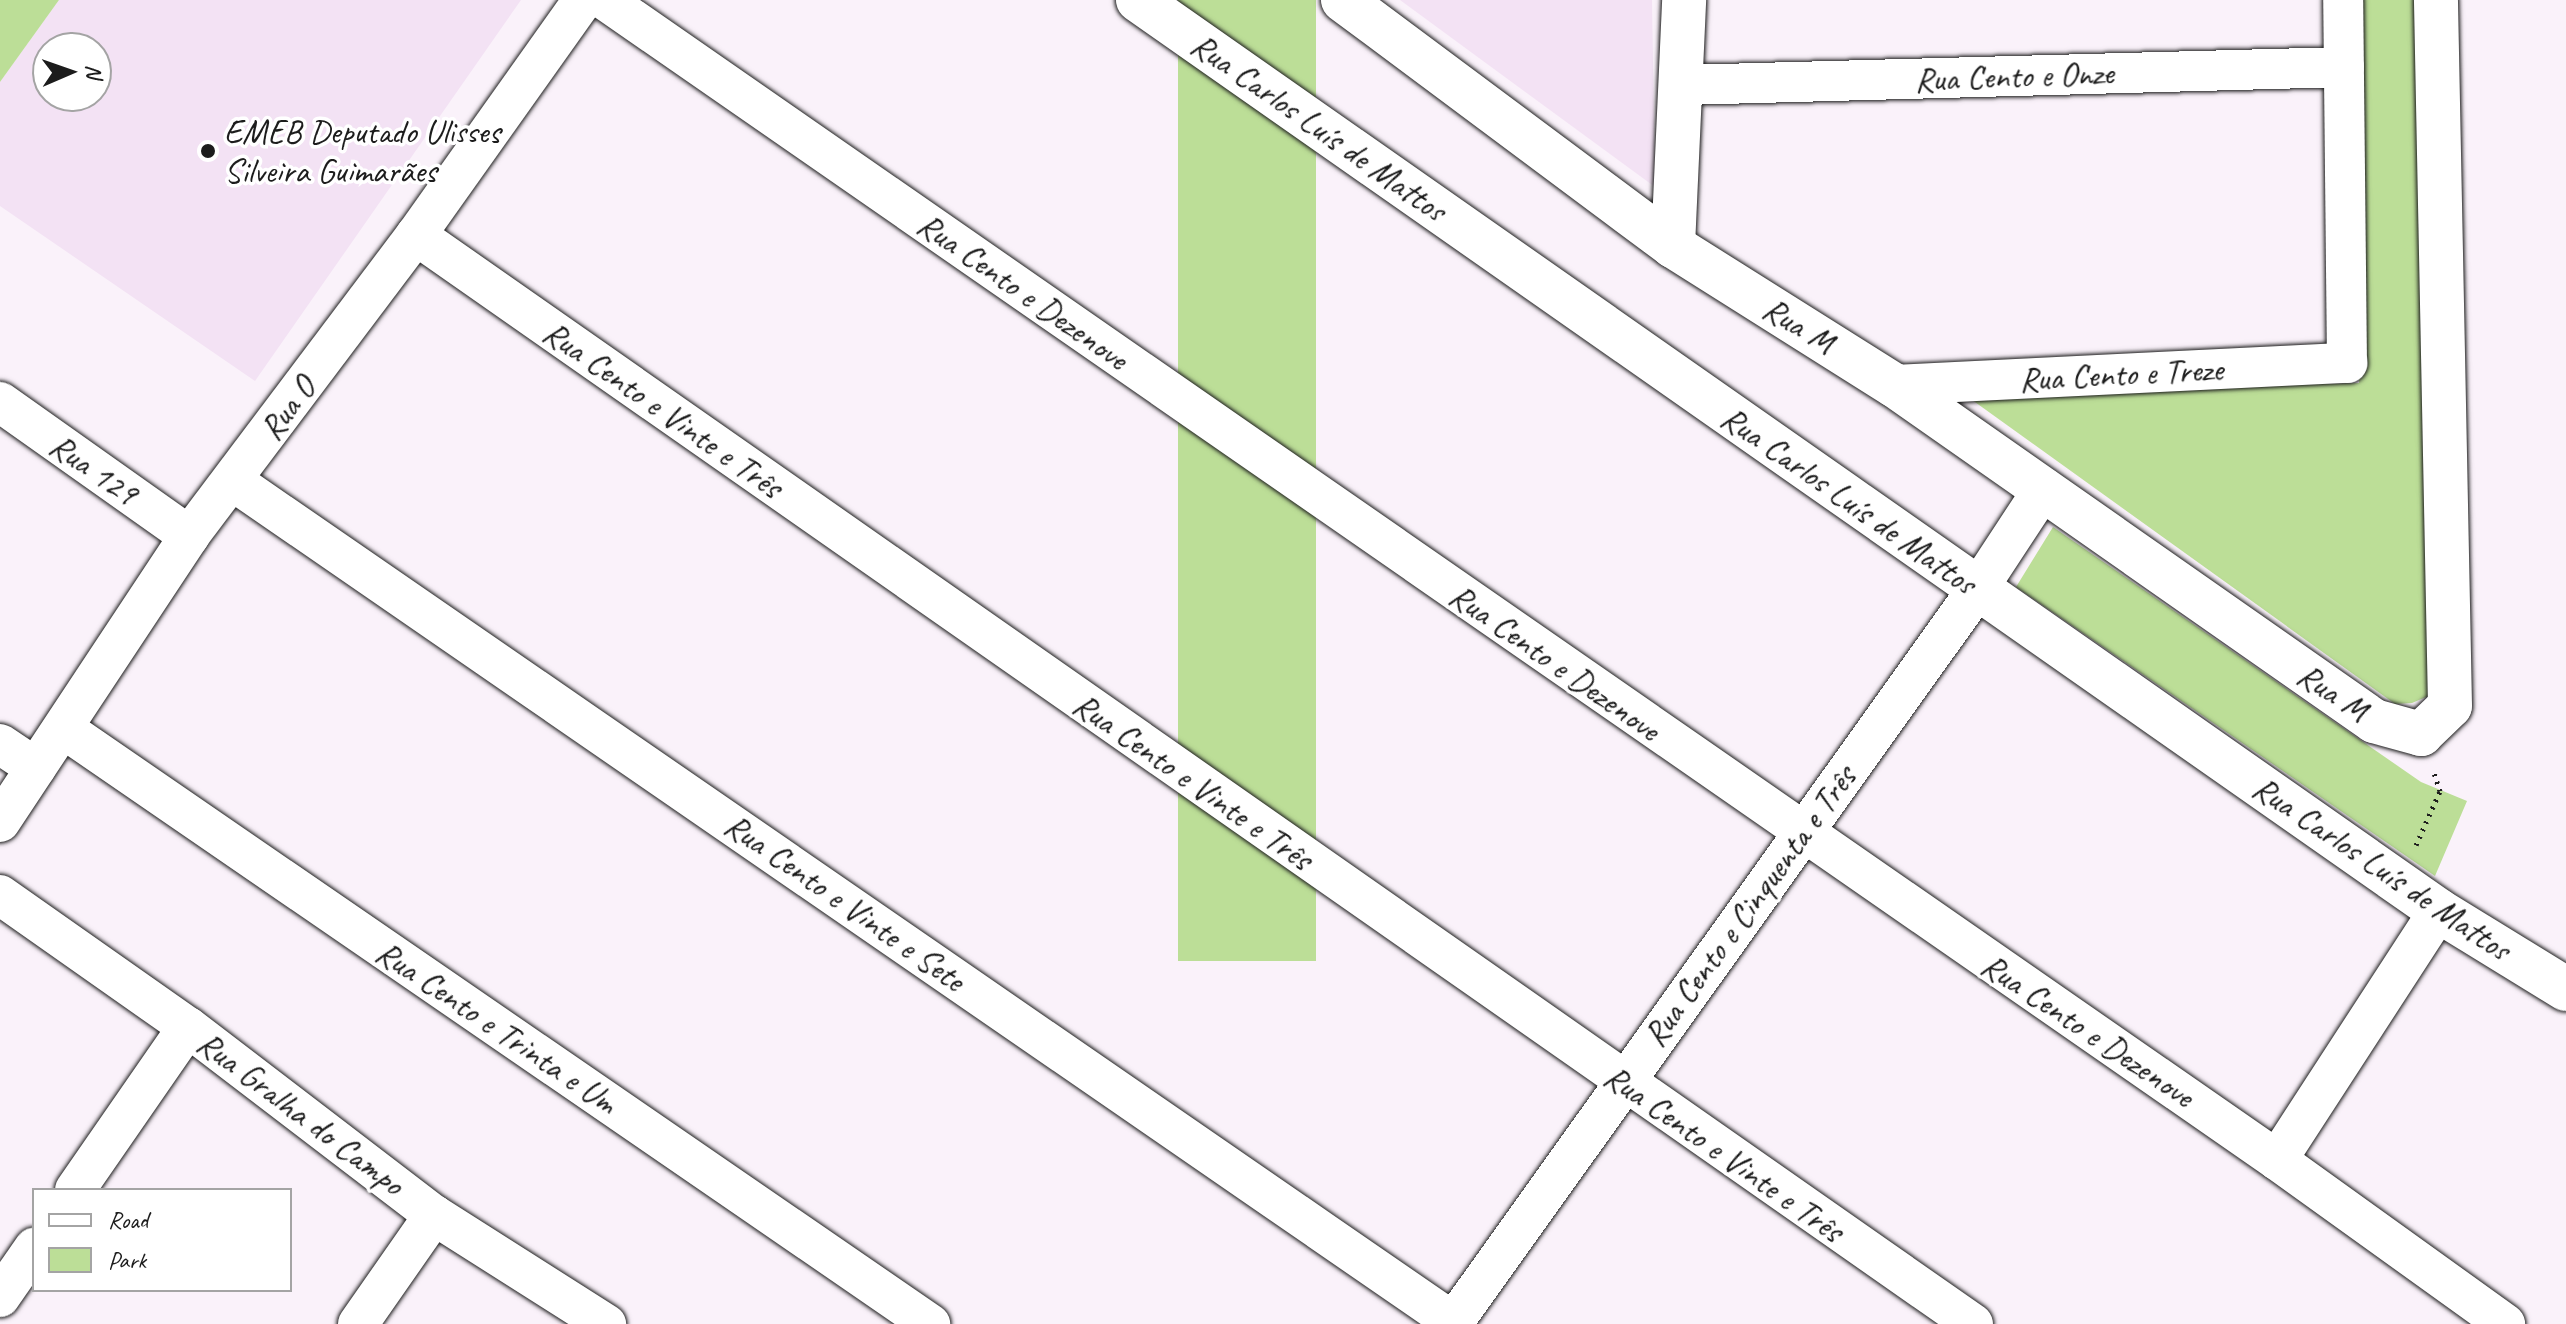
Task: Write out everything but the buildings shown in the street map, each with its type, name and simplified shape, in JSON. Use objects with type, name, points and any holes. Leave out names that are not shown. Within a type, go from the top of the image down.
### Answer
[{"type":"street","name":"Rua O","points":[[0,822],[189,536],[416,235],[583,0]]},
{"type":"street","name":"Rua Cento e Dezenove","points":[[605,0],[1802,834],[2277,1160],[2456,1311],[2505,1324]]},
{"type":"street","name":"Rua Carlos Luís de Mattos","points":[[1138,0],[2400,884],[2566,989]]},
{"type":"street","points":[[1343,0],[1673,246]]},
{"type":"street","points":[[1673,246],[1684,85],[1684,0]]},
{"type":"street","points":[[2343,0],[2344,67]]},
{"type":"street","points":[[2421,734],[2450,706],[2436,0]]},
{"type":"street","name":"Rua Cento e Onze","points":[[1684,85],[2344,67]]},
{"type":"street","name":"Rua Cento e Treze","points":[[1894,385],[2347,363],[2344,67]]},
{"type":"street","name":"Rua Cento e Vinte e Três","points":[[416,235],[1622,1082],[1973,1324]]},
{"type":"street","name":"Rua M","points":[[1673,246],[1894,385],[2374,721],[2421,734]]},
{"type":"street","name":"Rua 129","points":[[0,402],[189,536]]},
{"type":"street","name":"Rua Cento e Vinte e Sete","points":[[233,481],[1454,1323]]},
{"type":"street","name":"Rua Cento e Cinquenta e Três","points":[[1454,1323],[1622,1082],[1977,590],[2044,488]]},
{"type":"street","name":"Rua Cento e Trinta e Um","points":[[64,729],[930,1324]]},
{"type":"street","points":[[0,744],[36,768]]},
{"type":"street","name":"Rua Gralha do Campo","points":[[0,895],[188,1027],[434,1215],[606,1324]]},
{"type":"street","points":[[2277,1160],[2439,911]]},
{"type":"street","points":[[76,1188],[188,1027]]},
{"type":"street","points":[[358,1324],[434,1215]]},
{"type":"street","points":[[0,1297],[32,1251]]},
{"type":"path","points":[[2400,884],[2440,791],[2421,734]]},
{"type":"shaded area","name":"EMEB Deputado Ulisses Silveira Guimarães","points":[[59,0],[521,0],[255,381],[0,206],[0,82],[32,38],[32,112],[112,112],[112,32],[36,32]]},
{"type":"shaded area","points":[[1400,0],[1652,0],[1655,187]]},
{"type":"green space","points":[[0,0],[59,0],[36,32],[32,32],[32,38],[0,82]]},
{"type":"green space","points":[[1178,0],[1316,0],[1316,961],[1178,961]]},
{"type":"green space","points":[[2354,0],[2424,0],[2440,691],[2412,703],[2395,704],[1961,392],[2359,383]]},
{"type":"green space","points":[[2053,527],[2421,782],[2467,801],[2435,876],[2016,587]]},
{"type":"place","name":"EMEB Deputado Ulisses Silveira Guimarães","points":[[208,151]]}]
